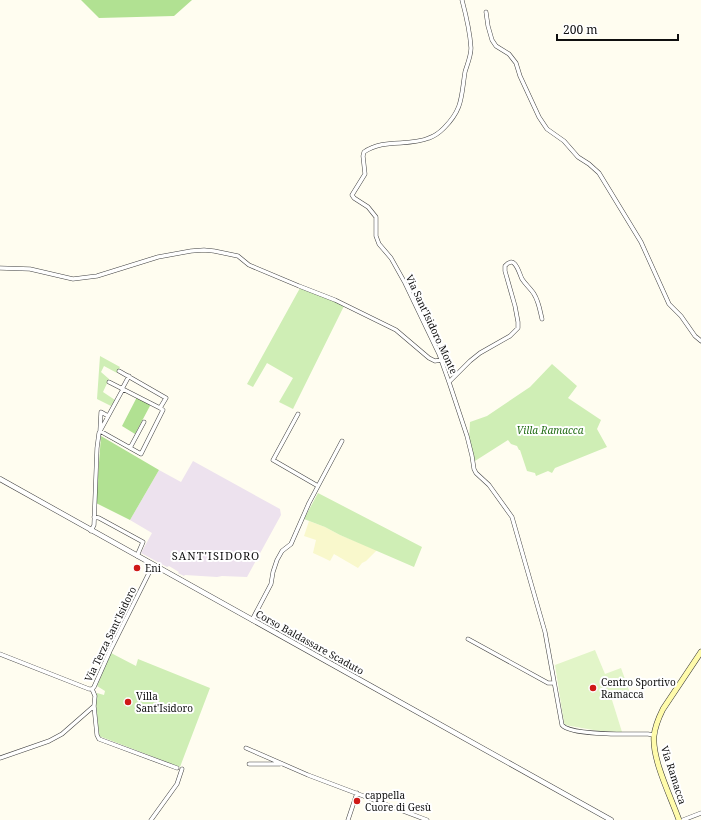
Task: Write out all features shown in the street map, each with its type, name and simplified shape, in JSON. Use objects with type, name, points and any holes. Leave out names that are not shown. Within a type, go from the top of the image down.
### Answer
[{"type":"main road","points":[[654,735],[663,709],[701,652]]},
{"type":"main road","name":"Via Ramacca","points":[[654,735],[654,744],[659,765],[679,820]]},
{"type":"street","name":"Via Sant'Isidoro Monte","points":[[462,0],[471,51],[458,110],[449,122],[438,133],[429,139],[376,145],[364,152],[365,174],[352,195],[368,207],[376,217],[376,236],[379,244],[391,258],[405,283],[441,360],[450,382],[472,456],[474,469],[489,485],[512,517],[545,632],[561,722],[565,727],[601,734],[654,735]]},
{"type":"street","points":[[486,12],[492,40],[496,46],[509,54],[516,63],[520,76],[543,123],[549,131],[564,141],[575,155],[599,173],[641,242],[669,304],[681,316],[695,336],[701,341]]},
{"type":"street","points":[[0,268],[30,269],[73,279],[97,276],[158,257],[190,251],[214,251],[238,256],[248,265],[335,300],[396,330],[429,358],[436,361],[441,360]]},
{"type":"street","points":[[450,382],[480,353],[510,336],[518,328],[516,306],[505,271],[505,266],[507,263],[515,263],[523,280],[536,299],[542,319]]},
{"type":"street","points":[[119,371],[166,398],[160,408]]},
{"type":"street","points":[[100,431],[129,376]]},
{"type":"street","points":[[100,431],[140,454],[163,410],[109,382]]},
{"type":"street","points":[[91,531],[94,525],[97,448],[101,412],[108,416]]},
{"type":"street","points":[[298,414],[273,460],[318,486]]},
{"type":"street","points":[[130,448],[144,422]]},
{"type":"street","points":[[252,620],[271,584],[277,560],[282,551],[291,544],[318,486],[342,441]]},
{"type":"street","name":"Corso Baldassare Scaduto","points":[[0,479],[611,820]]},
{"type":"street","points":[[94,517],[99,518],[142,542],[137,556]]},
{"type":"street","name":"Via Terza Sant'Isidoro","points":[[92,689],[154,565]]},
{"type":"street","points":[[468,639],[548,683],[554,683]]},
{"type":"street","points":[[0,654],[92,689],[95,696],[94,706],[97,736],[99,739],[177,768]]},
{"type":"street","points":[[0,758],[49,741],[62,734],[94,706]]},
{"type":"street","points":[[246,748],[308,775],[427,820]]},
{"type":"street","points":[[249,764],[284,764]]},
{"type":"street","points":[[151,820],[177,784],[182,769]]},
{"type":"street","points":[[348,820],[357,793]]},
{"type":"street","points":[[683,820],[701,813]]},
{"type":"shaded area","points":[[193,461],[280,509],[281,515],[247,577],[184,576],[169,566],[167,567],[141,553],[152,533],[130,520],[159,470],[181,482]]},
{"type":"green space","points":[[81,0],[192,0],[174,16],[99,18]]},
{"type":"green space","points":[[300,288],[325,296],[344,306],[293,409],[279,402],[293,378],[267,363],[253,387],[247,384]]},
{"type":"green space","points":[[100,356],[120,367],[117,373],[104,366],[101,372],[109,379],[103,392],[115,400],[111,406],[97,399]]},
{"type":"green space","name":"Villa Ramacca","points":[[552,364],[577,386],[568,398],[601,420],[597,429],[607,447],[555,468],[552,473],[548,471],[536,476],[535,473],[527,471],[520,450],[508,440],[475,461],[469,439],[470,422],[487,416],[530,387]]},
{"type":"green space","points":[[137,397],[151,404],[135,434],[122,426]]},
{"type":"green space","points":[[101,436],[159,470],[130,520],[96,503]]},
{"type":"green space","points":[[318,493],[422,547],[414,567],[304,519]]},
{"type":"green space","points":[[309,521],[377,550],[358,568],[334,554],[330,561],[313,553],[316,540],[304,536]]},
{"type":"green space","name":"Centro Sportivo Ramacca","points":[[595,650],[605,674],[621,668],[630,693],[612,700],[622,732],[599,731],[565,725],[564,723],[555,665]]},
{"type":"green space","points":[[111,653],[136,666],[138,659],[210,688],[180,767],[99,736],[96,703],[97,693],[104,695],[105,691],[97,686]]},
{"type":"place","name":"Eni","points":[[137,568]]},
{"type":"place","name":"Centro Sportivo Ramacca","points":[[593,688]]},
{"type":"place","name":"Villa Sant'Isidoro","points":[[128,702]]},
{"type":"place","name":"cappella Cuore di Gesù","points":[[357,801]]},
{"type":"district","name":"SANT'ISIDORO","points":[[216,556]]}]
